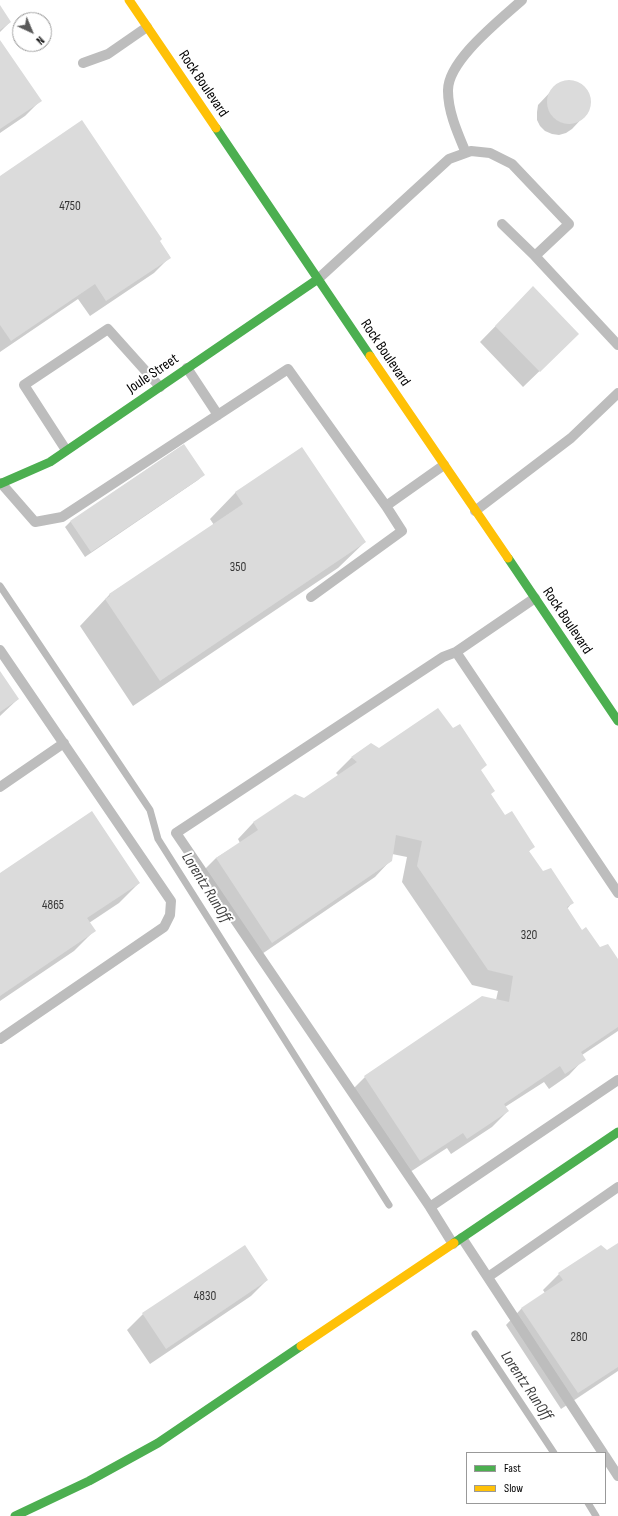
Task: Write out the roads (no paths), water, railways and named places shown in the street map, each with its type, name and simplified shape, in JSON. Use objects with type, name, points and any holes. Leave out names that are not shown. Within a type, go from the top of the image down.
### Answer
[{"type":"street","name":"Rock Boulevard","points":[[129,0],[618,720]]},
{"type":"street","name":"Joule Street","points":[[0,484],[50,462],[318,279]]},
{"type":"street","points":[[18,1515],[89,1481],[158,1443],[618,1132]]},
{"type":"lane","points":[[466,153],[449,106],[447,90],[455,67],[471,47],[522,0]]},
{"type":"lane","points":[[83,63],[108,54],[147,27]]},
{"type":"lane","points":[[318,279],[449,159],[471,151],[490,153],[512,164],[569,224],[535,256]]},
{"type":"lane","points":[[502,224],[535,256],[618,345]]},
{"type":"lane","points":[[66,450],[24,385],[108,329],[160,387]]},
{"type":"lane","points":[[187,368],[218,415]]},
{"type":"lane","points":[[0,484],[35,522],[62,517],[288,368],[386,506],[402,531],[311,597]]},
{"type":"lane","points":[[475,511],[571,438],[618,393]]},
{"type":"lane","points":[[386,506],[444,465]]},
{"type":"lane","points":[[453,1244],[430,1207],[176,833],[443,658],[456,652],[535,598]]},
{"type":"lane","points":[[0,650],[171,901],[170,915],[164,927],[0,1039]]},
{"type":"lane","points":[[456,652],[618,893]]},
{"type":"lane","points":[[0,787],[64,743]]},
{"type":"lane","points":[[430,1207],[618,1080]]},
{"type":"lane","points":[[488,1277],[618,1187]]},
{"type":"lane","points":[[462,1238],[602,1452]]},
{"type":"lane","points":[[606,1458],[618,1476]]},
{"type":"waterway","name":"Lorentz RunOff","points":[[0,586],[150,810],[158,839],[389,1205]]},
{"type":"waterway","name":"Lorentz RunOff","points":[[475,1334],[553,1452]]},
{"type":"waterway","name":"Lorentz RunOff","points":[[589,1504],[596,1516]]}]
